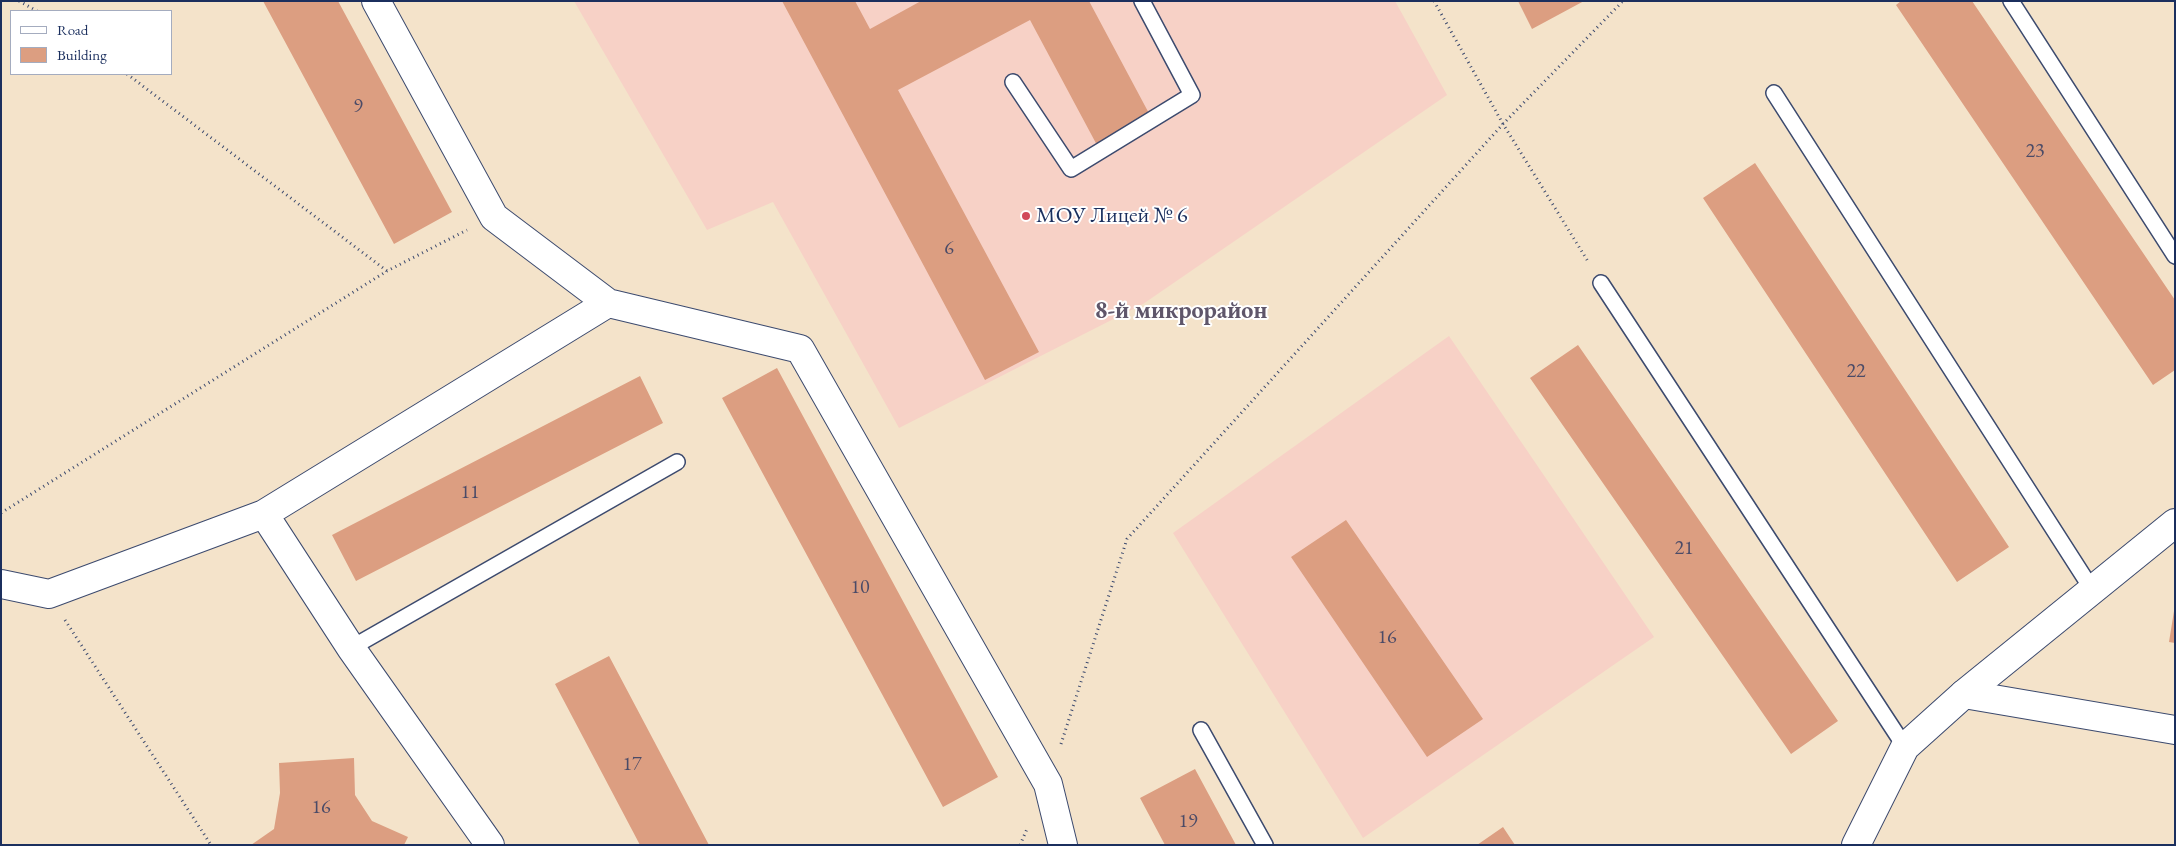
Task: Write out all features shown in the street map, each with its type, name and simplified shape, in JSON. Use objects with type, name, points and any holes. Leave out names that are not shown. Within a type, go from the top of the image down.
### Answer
[{"type":"street","points":[[376,1],[494,217],[608,303],[800,349],[1048,784],[1063,845]]},
{"type":"street","points":[[1,584],[49,594],[264,514],[608,303]]},
{"type":"street","points":[[264,514],[351,648],[490,845]]},
{"type":"street","points":[[1856,845],[1905,747],[1964,694],[2175,523]]},
{"type":"street","points":[[1964,694],[2175,730]]},
{"type":"lane","points":[[1013,82],[1071,169],[1192,94],[1142,1]]},
{"type":"lane","points":[[2010,1],[2175,256]]},
{"type":"lane","points":[[1774,93],[2093,591]]},
{"type":"lane","points":[[1601,283],[1905,747]]},
{"type":"lane","points":[[351,648],[677,462]]},
{"type":"lane","points":[[1201,730],[1265,845]]},
{"type":"path","points":[[18,1],[35,10]]},
{"type":"path","points":[[1434,1],[1503,124],[1601,283]]},
{"type":"path","points":[[1048,784],[1128,539],[1503,124],[1623,1]]},
{"type":"path","points":[[128,75],[387,271]]},
{"type":"path","points":[[1,513],[387,271],[494,217]]},
{"type":"path","points":[[49,594],[211,845]]},
{"type":"path","points":[[1020,845],[1028,827]]},
{"type":"shaded area","name":"МОУ Лицей № 6","points":[[574,1],[1395,1],[1447,95],[1143,304],[899,428],[773,202],[707,230]]},
{"type":"shaded area","points":[[1449,336],[1654,637],[1363,838],[1173,533]]},
{"type":"building","points":[[263,1],[338,1],[452,212],[394,244]]},
{"type":"building","points":[[782,1],[855,1],[870,29],[921,1],[1089,1],[1152,119],[1098,147],[1030,20],[898,90],[1039,352],[985,380]]},
{"type":"building","points":[[1518,1],[1584,1],[1532,29]]},
{"type":"building","points":[[1901,1],[1972,1],[2175,300],[2175,370],[2153,385],[1896,5]]},
{"type":"building","points":[[1755,163],[2009,547],[1957,582],[1703,198]]},
{"type":"building","points":[[1578,345],[1838,721],[1791,754],[1530,378]]},
{"type":"building","points":[[777,368],[998,777],[943,807],[722,398]]},
{"type":"building","points":[[640,376],[663,423],[356,581],[332,535]]},
{"type":"building","points":[[1346,520],[1483,719],[1427,757],[1291,557]]},
{"type":"building","points":[[2175,611],[2175,643],[2169,642]]},
{"type":"building","points":[[609,656],[709,845],[640,845],[555,684]]},
{"type":"building","points":[[354,758],[355,795],[372,821],[408,837],[404,845],[251,845],[274,829],[280,793],[279,763]]},
{"type":"building","points":[[1195,769],[1236,845],[1165,845],[1140,798]]},
{"type":"building","points":[[1503,827],[1515,845],[1477,845]]},
{"type":"place","name":"МОУ Лицей № 6","points":[[1026,216]]},
{"type":"district","name":"8-й микрорайон","points":[[1181,311]]}]
